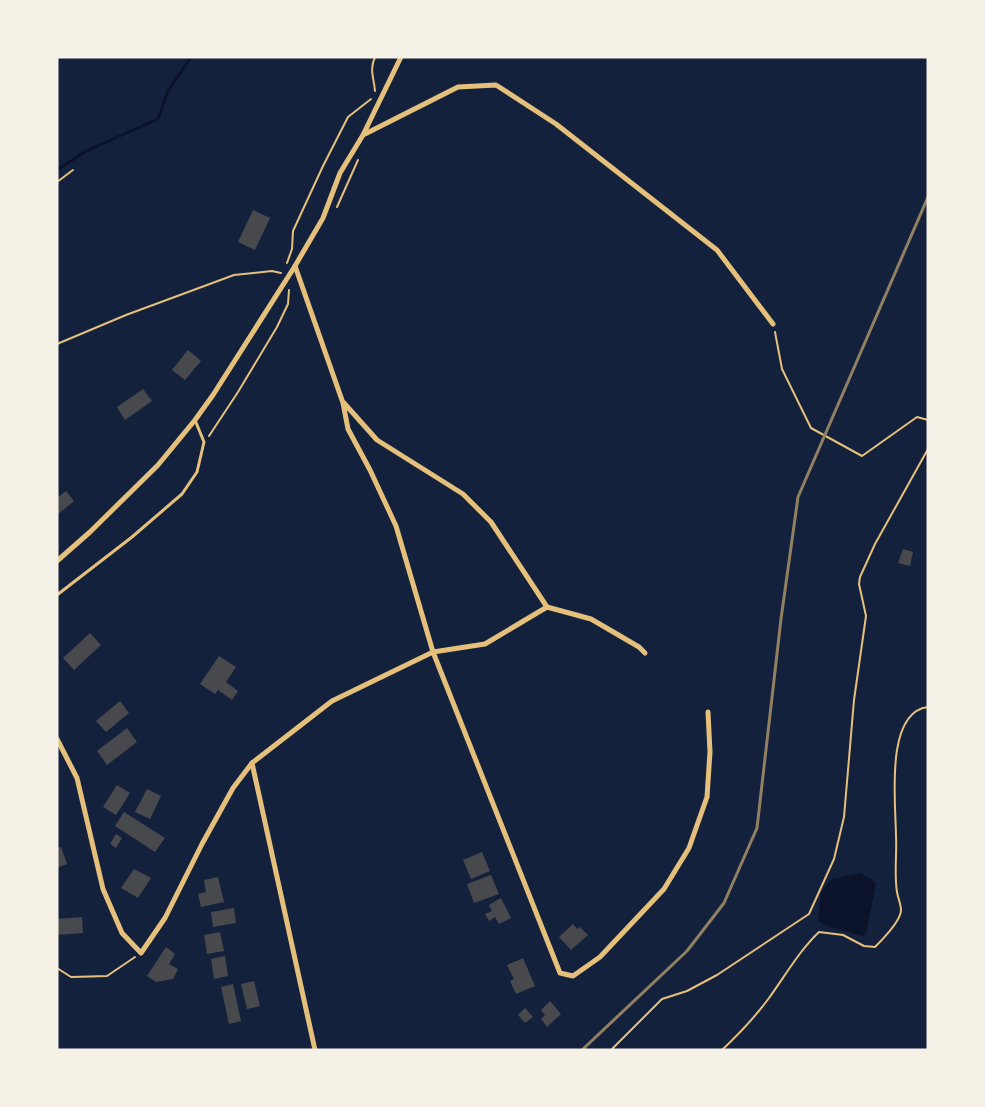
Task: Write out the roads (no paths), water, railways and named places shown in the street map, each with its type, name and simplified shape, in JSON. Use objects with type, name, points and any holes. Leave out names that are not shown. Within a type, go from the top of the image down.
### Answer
[{"type":"street","points":[[57,561],[127,498],[195,420],[324,218],[340,173],[363,135],[401,57]]},
{"type":"street","points":[[363,135],[458,87],[496,84],[556,124],[717,250],[773,324]]},
{"type":"street","points":[[295,266],[343,403],[348,429],[396,526],[433,652],[560,973],[573,976],[600,957],[664,889],[689,848],[707,797],[710,752],[708,712]]},
{"type":"street","points":[[343,403],[377,440],[464,494],[491,522],[547,607],[591,619],[639,647],[645,653]]},
{"type":"street","points":[[57,739],[77,778],[103,888],[122,933],[141,953],[165,918],[233,788],[252,763],[332,701],[433,652],[485,644],[547,607]]},
{"type":"street","points":[[252,763],[315,1050]]},
{"type":"lane","points":[[57,595],[132,537],[182,494],[197,472],[204,442],[195,420]]},
{"type":"water","points":[[860,873],[872,879],[876,884],[866,933],[863,936],[826,926],[818,921],[821,893],[831,879]]},
{"type":"waterway","points":[[57,170],[86,151],[158,119],[168,91],[191,57]]},
{"type":"railway","points":[[582,1050],[687,951],[724,903],[757,828],[781,619],[798,497],[928,197]]}]
